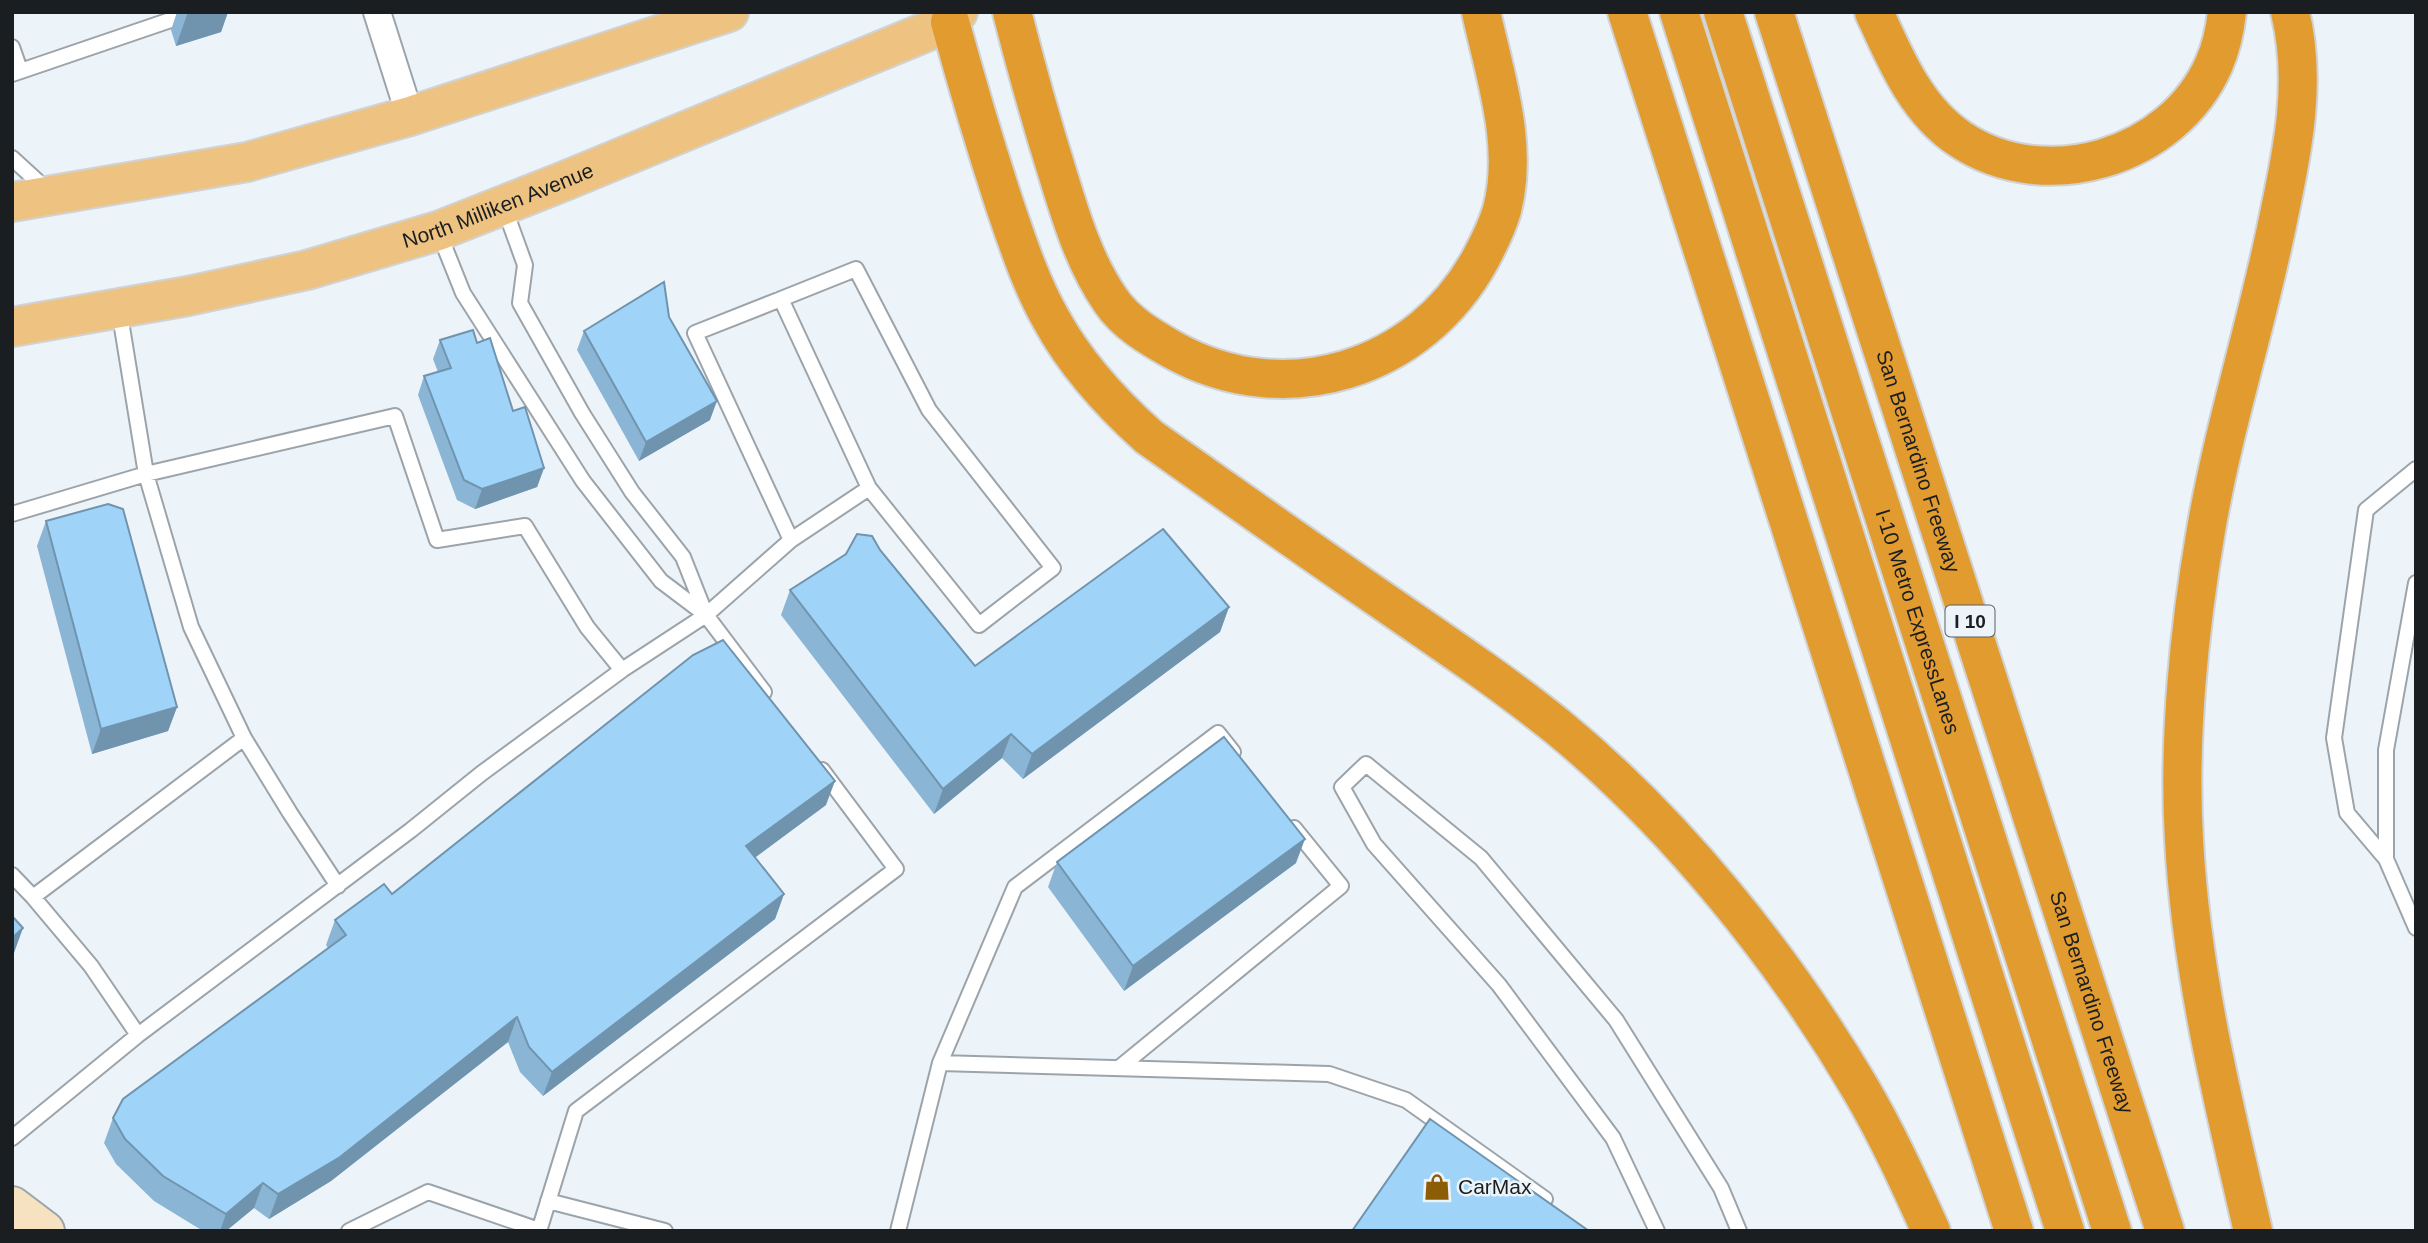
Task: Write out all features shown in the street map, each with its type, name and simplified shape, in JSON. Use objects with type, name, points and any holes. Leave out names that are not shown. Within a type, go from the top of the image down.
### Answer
[{"type":"highway","points":[[1012,12],[1036,105],[1069,210],[1090,266],[1112,302],[1127,320],[1152,338],[1210,367],[1241,376],[1296,380],[1356,366],[1412,338],[1453,300],[1489,242],[1502,210],[1508,159],[1502,111],[1481,12]]},
{"type":"highway","points":[[1627,12],[2014,1231]]},
{"type":"highway","name":"I-10 Metro ExpressLanes","points":[[1679,12],[2065,1231]]},
{"type":"highway","name":"I-10 Metro ExpressLanes","points":[[1723,12],[2112,1231]]},
{"type":"highway","name":"San Bernardino Freeway","points":[[1774,12],[2165,1231]]},
{"type":"highway","points":[[1874,12],[1911,87],[1952,133],[1977,149],[2002,158],[2051,166],[2074,165],[2123,152],[2155,135],[2177,116],[2198,92],[2214,65],[2227,12]]},
{"type":"highway","points":[[2253,1231],[2219,1084],[2190,915],[2183,838],[2183,749],[2190,656],[2206,529],[2273,249],[2292,152],[2298,82],[2290,12]]},
{"type":"highway","points":[[952,15],[980,131],[1034,286],[1051,320],[1093,380],[1121,412],[1149,437],[1491,675],[1559,729],[1620,783],[1710,880],[1805,1003],[1860,1088],[1899,1161],[1931,1231]]},
{"type":"main road","points":[[12,202],[247,162],[410,116],[729,12]]},
{"type":"main road","name":"North Milliken Avenue","points":[[12,327],[119,309],[307,270],[438,231],[952,15]]},
{"type":"main road","points":[[12,1206],[46,1231]]},
{"type":"street","points":[[377,12],[410,116]]},
{"type":"lane","points":[[12,47],[16,72],[194,12]]},
{"type":"lane","points":[[12,158],[51,194]]},
{"type":"lane","points":[[504,205],[525,265],[520,303],[582,413],[632,492],[683,557],[706,615],[772,703]]},
{"type":"lane","points":[[438,231],[463,293],[583,481],[662,581],[706,615]]},
{"type":"lane","points":[[782,299],[869,488],[979,625],[1052,568],[929,410],[856,269],[695,333],[791,540]]},
{"type":"lane","points":[[119,309],[146,474],[191,627],[244,738],[338,886]]},
{"type":"lane","points":[[12,514],[146,474],[395,416],[437,540],[525,526],[587,627],[622,670]]},
{"type":"lane","points":[[2416,469],[2366,510],[2334,738],[2347,813],[2386,859],[2416,928]]},
{"type":"lane","points":[[12,1138],[138,1035],[338,886],[482,774],[622,670],[706,615],[791,540],[869,488]]},
{"type":"lane","points":[[2386,859],[2386,750],[2416,583]]},
{"type":"lane","points":[[898,1231],[940,1063],[1015,887],[1218,733],[1243,764]]},
{"type":"lane","points":[[33,897],[244,738]]},
{"type":"lane","points":[[349,1231],[428,1192],[539,1230],[576,1111],[896,869],[813,758]]},
{"type":"lane","points":[[1657,1231],[1613,1138],[1499,985],[1374,844],[1342,787],[1366,764],[1481,858],[1616,1020],[1721,1188],[1739,1231]]},
{"type":"lane","points":[[1119,1068],[1341,886],[1284,815]]},
{"type":"lane","points":[[12,875],[91,966],[138,1035]]},
{"type":"lane","points":[[940,1063],[1329,1074],[1406,1100],[1556,1208]]},
{"type":"lane","points":[[548,1201],[665,1231]]},
{"type":"building","points":[[664,282],[669,317],[717,401],[646,442],[584,331]]},
{"type":"building","points":[[473,330],[477,343],[490,338],[513,411],[525,407],[544,468],[482,489],[464,480],[424,376],[451,368],[440,340]]},
{"type":"building","points":[[108,504],[123,509],[177,707],[101,729],[46,521]]},
{"type":"building","points":[[1163,529],[1229,607],[1032,754],[1011,734],[943,789],[790,590],[846,554],[857,534],[872,536],[880,550],[975,666]]},
{"type":"building","points":[[723,640],[835,781],[746,846],[784,894],[552,1072],[529,1047],[517,1017],[340,1157],[278,1194],[263,1183],[226,1214],[163,1176],[125,1139],[113,1118],[123,1099],[346,935],[335,920],[384,884],[392,894],[693,655]]},
{"type":"building","points":[[1224,737],[1305,839],[1133,966],[1057,862]]},
{"type":"building","points":[[12,916],[23,928],[12,938]]},
{"type":"building","name":"CarMax","points":[[1430,1119],[1589,1231],[1352,1231]]},
{"type":"place","name":"CarMax","points":[[1437,1187]]}]
